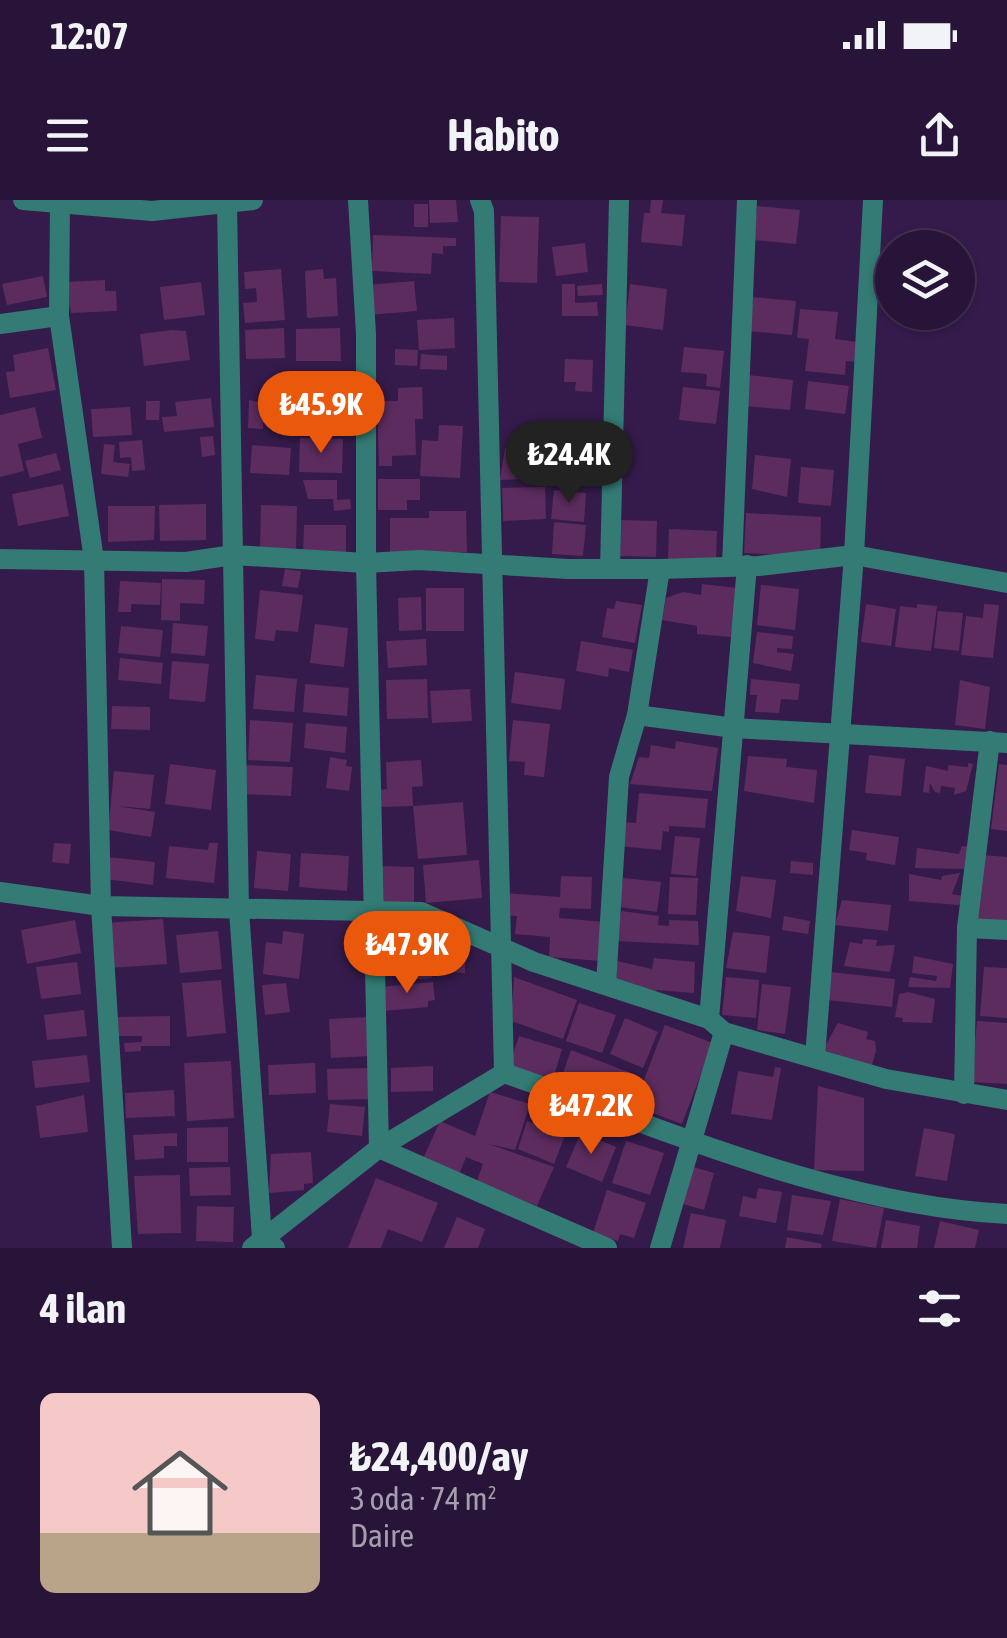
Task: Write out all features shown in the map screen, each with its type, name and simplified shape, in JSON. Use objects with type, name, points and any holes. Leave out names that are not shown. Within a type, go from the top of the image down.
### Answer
[{"type":"street","points":[[23,200],[152,211],[253,200]]},
{"type":"street","points":[[358,200],[366,334],[366,563],[379,1148]]},
{"type":"street","points":[[480,200],[484,211],[504,1073]]},
{"type":"street","points":[[610,569],[619,200]]},
{"type":"street","points":[[660,1248],[695,1139],[717,1026],[734,728],[748,200]]},
{"type":"street","points":[[815,1057],[854,554],[873,200]]},
{"type":"street","points":[[227,203],[238,910],[263,1245]]},
{"type":"street","points":[[60,204],[59,316],[94,560],[101,906],[122,1248]]},
{"type":"street","points":[[0,324],[59,316]]},
{"type":"street","points":[[0,559],[186,562],[233,555],[366,563],[660,569],[854,554],[1007,583]]},
{"type":"street","points":[[606,985],[619,778],[638,715],[660,569]]},
{"type":"street","points":[[638,715],[734,728],[999,742],[967,928],[964,1094]]},
{"type":"street","points":[[0,892],[101,906],[374,908],[421,912],[534,962],[717,1026],[815,1057],[964,1094],[1007,1100]]},
{"type":"street","points":[[967,928],[1007,930]]},
{"type":"street","points":[[263,1245],[379,1148],[504,1073]]},
{"type":"street","points":[[504,1073],[823,1184],[963,1212],[1007,1214]]},
{"type":"street","points":[[379,1148],[606,1248]]},
{"type":"building","points":[[429,200],[456,200],[458,222],[430,223]]},
{"type":"building","points":[[651,200],[663,200],[661,213],[685,215],[682,246],[641,242],[644,213],[650,213]]},
{"type":"building","points":[[414,204],[428,204],[428,227],[414,227]]},
{"type":"building","points":[[757,206],[800,210],[796,244],[754,240]]},
{"type":"building","points":[[501,216],[539,217],[537,283],[499,282]]},
{"type":"building","points":[[373,235],[456,238],[456,246],[443,246],[443,254],[432,253],[431,274],[372,271]]},
{"type":"building","points":[[585,243],[588,272],[556,276],[552,247]]},
{"type":"building","points":[[281,269],[285,320],[245,323],[243,303],[257,302],[256,288],[245,289],[244,272]]},
{"type":"building","points":[[323,269],[324,279],[336,278],[338,316],[307,318],[305,271]]},
{"type":"building","points":[[43,276],[47,297],[7,305],[2,284]]},
{"type":"building","points":[[105,280],[105,291],[116,291],[117,311],[71,313],[65,282]]},
{"type":"building","points":[[414,281],[417,311],[369,315],[366,285]]},
{"type":"building","points":[[201,282],[205,315],[164,320],[160,287]]},
{"type":"building","points":[[562,284],[575,284],[575,303],[597,302],[598,316],[562,316]]},
{"type":"building","points":[[602,284],[603,295],[578,296],[577,286]]},
{"type":"building","points":[[630,284],[667,289],[663,330],[625,325]]},
{"type":"building","points":[[752,297],[796,301],[792,335],[748,331]]},
{"type":"building","points":[[800,309],[838,312],[835,339],[858,342],[856,362],[846,361],[845,375],[805,371],[809,339],[797,338]]},
{"type":"building","points":[[454,318],[455,348],[419,350],[417,320]]},
{"type":"building","points":[[284,328],[285,358],[246,359],[245,330]]},
{"type":"building","points":[[340,328],[341,361],[296,361],[296,329]]},
{"type":"building","points":[[186,331],[190,360],[144,366],[140,334]]},
{"type":"building","points":[[684,347],[724,351],[720,388],[706,386],[707,374],[681,372]]},
{"type":"building","points":[[48,348],[56,390],[10,398],[6,372],[15,371],[13,355]]},
{"type":"building","points":[[395,349],[418,350],[417,366],[395,365]]},
{"type":"building","points":[[421,354],[447,356],[447,370],[420,369]]},
{"type":"building","points":[[565,359],[593,360],[592,392],[575,391],[576,382],[564,382]]},
{"type":"building","points":[[340,373],[341,397],[295,399],[294,374]]},
{"type":"building","points":[[748,375],[793,380],[790,410],[745,406]]},
{"type":"building","points":[[808,381],[849,386],[845,414],[805,409]]},
{"type":"building","points":[[422,387],[423,419],[415,419],[416,455],[392,456],[392,466],[379,466],[377,401],[398,401],[398,388]]},
{"type":"building","points":[[683,387],[720,391],[716,424],[679,420]]},
{"type":"building","points":[[211,398],[214,427],[164,432],[162,417],[177,416],[175,402]]},
{"type":"building","points":[[249,400],[278,406],[277,418],[263,417],[263,429],[248,428]]},
{"type":"building","points":[[146,401],[160,401],[159,420],[146,420]]},
{"type":"building","points":[[35,407],[42,438],[18,444],[24,471],[0,477],[0,415]]},
{"type":"building","points":[[130,407],[132,435],[93,437],[91,409]]},
{"type":"building","points":[[439,425],[463,426],[460,478],[420,476],[422,440],[438,441]]},
{"type":"building","points":[[213,436],[215,455],[202,457],[200,437]]},
{"type":"building","points":[[300,438],[343,439],[342,473],[299,472]]},
{"type":"building","points":[[142,440],[145,470],[132,471],[131,457],[120,458],[119,442]]},
{"type":"building","points":[[104,444],[115,445],[113,462],[130,464],[128,477],[101,474]]},
{"type":"building","points":[[252,445],[291,448],[289,475],[250,473]]},
{"type":"building","points":[[541,446],[543,478],[500,480],[505,448]]},
{"type":"building","points":[[547,446],[593,449],[591,479],[545,476]]},
{"type":"building","points":[[56,453],[61,470],[30,478],[25,461]]},
{"type":"building","points":[[755,455],[791,459],[787,497],[752,489]]},
{"type":"building","points":[[801,467],[834,470],[831,506],[798,503]]},
{"type":"building","points":[[378,479],[420,479],[420,500],[407,500],[407,510],[378,510]]},
{"type":"building","points":[[303,480],[337,480],[337,500],[350,499],[351,509],[334,511],[333,499],[308,499]]},
{"type":"building","points":[[63,484],[69,516],[18,526],[12,494]]},
{"type":"building","points":[[545,487],[546,519],[503,521],[502,488]]},
{"type":"building","points":[[554,490],[586,493],[584,522],[551,519]]},
{"type":"building","points":[[206,504],[206,540],[160,541],[159,505]]},
{"type":"building","points":[[261,505],[297,506],[296,549],[260,549]]},
{"type":"building","points":[[108,506],[155,506],[154,540],[108,542]]},
{"type":"building","points":[[429,511],[466,511],[467,552],[390,552],[390,518],[429,518]]},
{"type":"building","points":[[746,513],[821,517],[820,557],[744,553]]},
{"type":"building","points":[[621,520],[657,521],[656,557],[620,556]]},
{"type":"building","points":[[554,522],[586,525],[583,556],[552,554]]},
{"type":"building","points":[[304,525],[346,525],[346,555],[303,555]]},
{"type":"building","points":[[669,529],[717,531],[716,560],[668,559]]},
{"type":"building","points":[[285,569],[301,571],[298,588],[282,586]]},
{"type":"building","points":[[162,579],[205,580],[204,604],[180,603],[180,621],[161,620]]},
{"type":"building","points":[[120,581],[161,583],[160,605],[131,604],[131,612],[118,612]]},
{"type":"building","points":[[702,584],[737,588],[731,637],[697,634],[697,626],[662,620],[666,598],[683,592],[701,595]]},
{"type":"building","points":[[761,585],[799,589],[795,630],[757,625]]},
{"type":"building","points":[[426,588],[464,588],[464,631],[426,631]]},
{"type":"building","points":[[260,590],[303,595],[298,632],[276,630],[274,641],[255,639]]},
{"type":"building","points":[[421,597],[422,630],[399,631],[398,598]]},
{"type":"building","points":[[616,601],[642,605],[635,643],[602,637],[607,608],[614,609]]},
{"type":"building","points":[[866,604],[896,609],[891,646],[861,642]]},
{"type":"building","points":[[917,604],[937,606],[931,651],[895,647],[900,606],[917,608]]},
{"type":"building","points":[[984,604],[999,605],[993,658],[961,655],[966,616],[983,618]]},
{"type":"building","points":[[938,611],[963,613],[959,651],[934,648]]},
{"type":"building","points":[[173,623],[208,626],[205,656],[171,653]]},
{"type":"building","points":[[315,624],[348,628],[344,667],[310,663]]},
{"type":"building","points":[[121,626],[163,630],[160,657],[118,653]]},
{"type":"building","points":[[757,632],[793,636],[792,649],[777,648],[777,652],[794,654],[791,671],[753,663]]},
{"type":"building","points":[[426,639],[427,665],[388,668],[386,641]]},
{"type":"building","points":[[581,641],[633,650],[629,672],[609,668],[608,677],[576,671]]},
{"type":"building","points":[[120,658],[163,663],[161,684],[118,680]]},
{"type":"building","points":[[172,661],[209,664],[205,702],[169,699]]},
{"type":"building","points":[[515,672],[565,679],[561,710],[511,703]]},
{"type":"building","points":[[256,675],[297,679],[294,712],[253,709]]},
{"type":"building","points":[[427,679],[428,718],[387,719],[386,680]]},
{"type":"building","points":[[751,679],[800,684],[798,700],[781,699],[779,713],[755,712],[757,695],[750,695]]},
{"type":"building","points":[[960,680],[990,687],[985,729],[955,725]]},
{"type":"building","points":[[305,684],[349,688],[347,716],[303,712]]},
{"type":"building","points":[[470,689],[472,721],[432,723],[430,691]]},
{"type":"building","points":[[112,706],[150,707],[150,730],[111,729]]},
{"type":"building","points":[[250,720],[293,723],[290,762],[248,760]]},
{"type":"building","points":[[513,720],[550,724],[544,777],[524,775],[525,762],[509,761]]},
{"type":"building","points":[[306,723],[347,727],[345,753],[304,748]]},
{"type":"building","points":[[676,741],[718,748],[712,791],[630,784],[639,757],[649,758],[651,745],[675,749]]},
{"type":"building","points":[[869,755],[905,759],[901,796],[865,793]]},
{"type":"building","points":[[748,756],[787,759],[786,767],[817,770],[814,803],[744,791]]},
{"type":"building","points":[[330,757],[347,760],[346,766],[352,767],[349,791],[326,788]]},
{"type":"building","points":[[421,760],[423,786],[412,787],[413,806],[380,807],[379,790],[387,789],[386,762]]},
{"type":"building","points":[[968,763],[973,764],[966,791],[954,795],[955,788],[941,786],[940,793],[935,792],[930,783],[929,793],[923,792],[926,766],[948,771],[948,765],[968,767]]},
{"type":"building","points":[[170,764],[216,770],[211,810],[165,804]]},
{"type":"building","points":[[999,764],[1007,765],[1007,831],[991,829]]},
{"type":"building","points":[[244,765],[293,767],[291,796],[243,794]]},
{"type":"building","points":[[114,771],[154,775],[150,809],[117,806],[155,812],[151,837],[108,830]]},
{"type":"building","points":[[639,793],[708,799],[705,828],[669,826],[669,832],[663,831],[661,850],[618,846],[620,822],[636,823]]},
{"type":"building","points":[[463,802],[467,855],[418,859],[413,806]]},
{"type":"building","points":[[852,830],[899,837],[895,865],[866,860],[867,853],[849,850]]},
{"type":"building","points":[[675,836],[700,838],[696,876],[671,874]]},
{"type":"building","points":[[54,843],[71,844],[69,864],[52,862]]},
{"type":"building","points":[[209,843],[218,843],[214,883],[166,878],[169,846],[208,850]]},
{"type":"building","points":[[962,846],[973,847],[970,869],[915,868],[917,848],[959,854]]},
{"type":"building","points":[[257,851],[291,854],[288,891],[254,888]]},
{"type":"building","points":[[301,853],[349,856],[347,891],[299,887]]},
{"type":"building","points":[[983,855],[1007,857],[1007,926],[977,923]]},
{"type":"building","points":[[108,857],[155,862],[153,885],[105,879]]},
{"type":"building","points":[[479,860],[482,898],[426,903],[423,865]]},
{"type":"building","points":[[791,861],[813,863],[813,875],[790,873]]},
{"type":"building","points":[[377,866],[414,867],[414,904],[377,903]]},
{"type":"building","points":[[960,873],[952,894],[963,896],[959,905],[909,901],[909,874],[941,880],[942,876]]},
{"type":"building","points":[[561,876],[592,877],[591,909],[560,908],[559,918],[604,922],[601,961],[549,957],[550,937],[515,934],[517,916],[502,915],[504,893],[560,897]]},
{"type":"building","points":[[741,876],[776,880],[771,918],[736,911]]},
{"type":"building","points":[[670,877],[698,878],[696,915],[668,914]]},
{"type":"building","points":[[623,878],[661,882],[657,912],[619,907]]},
{"type":"building","points":[[842,900],[891,905],[888,931],[835,925]]},
{"type":"building","points":[[621,911],[659,916],[658,925],[669,926],[669,920],[698,921],[699,945],[617,941]]},
{"type":"building","points":[[784,916],[810,921],[808,934],[782,930]]},
{"type":"building","points":[[163,919],[167,964],[109,968],[105,923]]},
{"type":"building","points":[[75,920],[81,953],[27,964],[21,930]]},
{"type":"building","points":[[218,931],[222,969],[180,973],[176,935]]},
{"type":"building","points":[[283,931],[304,934],[299,979],[263,974],[266,942],[282,944]]},
{"type":"building","points":[[733,932],[770,936],[766,973],[726,968]]},
{"type":"building","points":[[863,939],[877,940],[876,946],[895,945],[890,972],[844,966],[850,942],[862,944]]},
{"type":"building","points":[[436,941],[465,941],[465,973],[435,972]]},
{"type":"building","points":[[914,956],[953,964],[950,988],[908,987],[910,977],[936,981],[937,976],[912,973]]},
{"type":"building","points":[[430,957],[432,978],[407,980],[406,972],[385,975],[384,962]]},
{"type":"building","points":[[654,958],[695,962],[694,993],[656,990],[655,995],[616,982],[617,961],[652,969]]},
{"type":"building","points":[[77,962],[81,994],[41,999],[36,967]]},
{"type":"building","points":[[984,967],[1007,968],[1007,1018],[980,1016]]},
{"type":"building","points":[[830,972],[895,979],[892,1007],[827,1000]]},
{"type":"building","points":[[514,977],[577,1000],[563,1039],[511,1021]]},
{"type":"building","points":[[726,977],[759,980],[756,1018],[722,1015]]},
{"type":"building","points":[[221,980],[226,1033],[187,1037],[182,983]]},
{"type":"building","points":[[433,982],[435,1000],[428,1001],[428,1007],[383,1011],[381,987]]},
{"type":"building","points":[[286,983],[290,1012],[265,1015],[262,985]]},
{"type":"building","points":[[762,984],[791,987],[785,1034],[757,1030]]},
{"type":"building","points":[[908,992],[935,999],[932,1023],[902,1022],[903,1018],[895,1017],[899,994]]},
{"type":"building","points":[[579,1003],[616,1015],[602,1053],[566,1041]]},
{"type":"building","points":[[84,1010],[87,1036],[47,1040],[44,1015]]},
{"type":"building","points":[[170,1016],[170,1046],[141,1046],[141,1051],[125,1052],[124,1043],[142,1042],[142,1036],[116,1036],[116,1017]]},
{"type":"building","points":[[369,1017],[371,1056],[331,1058],[329,1019]]},
{"type":"building","points":[[625,1018],[658,1032],[643,1068],[610,1054]]},
{"type":"building","points":[[977,1021],[1007,1023],[1007,1084],[971,1082]]},
{"type":"building","points":[[838,1023],[868,1032],[866,1039],[875,1041],[872,1065],[823,1050]]},
{"type":"building","points":[[665,1025],[713,1043],[682,1124],[634,1106]]},
{"type":"building","points":[[519,1036],[562,1049],[552,1083],[508,1070]]},
{"type":"building","points":[[571,1050],[636,1075],[623,1109],[559,1085]]},
{"type":"building","points":[[87,1055],[90,1082],[35,1088],[32,1061]]},
{"type":"building","points":[[231,1061],[234,1118],[187,1121],[184,1063]]},
{"type":"building","points":[[315,1063],[316,1093],[269,1095],[268,1065]]},
{"type":"building","points":[[433,1066],[433,1091],[391,1092],[391,1068]]},
{"type":"building","points":[[775,1067],[781,1068],[772,1120],[731,1114],[738,1071],[773,1077]]},
{"type":"building","points":[[368,1068],[368,1099],[328,1100],[327,1069]]},
{"type":"building","points":[[818,1086],[864,1098],[864,1171],[814,1170]]},
{"type":"building","points":[[174,1090],[175,1116],[126,1118],[125,1093]]},
{"type":"building","points":[[490,1092],[530,1104],[515,1150],[489,1144],[554,1167],[537,1206],[477,1181],[483,1164],[466,1157],[458,1177],[422,1161],[440,1121],[475,1136]]},
{"type":"building","points":[[84,1095],[88,1132],[40,1138],[36,1106]]},
{"type":"building","points":[[330,1104],[365,1107],[362,1136],[327,1132]]},
{"type":"building","points":[[527,1121],[550,1130],[554,1121],[569,1125],[554,1164],[518,1149]]},
{"type":"building","points":[[228,1127],[228,1162],[187,1162],[187,1128]]},
{"type":"building","points":[[924,1128],[955,1134],[947,1181],[915,1176]]},
{"type":"building","points":[[581,1132],[616,1147],[602,1182],[566,1167]]},
{"type":"building","points":[[177,1133],[177,1146],[164,1146],[164,1158],[135,1160],[133,1135]]},
{"type":"building","points":[[626,1141],[664,1153],[650,1195],[612,1183]]},
{"type":"building","points":[[311,1152],[313,1183],[304,1184],[304,1190],[269,1193],[271,1154]]},
{"type":"building","points":[[230,1167],[231,1195],[190,1196],[189,1168]]},
{"type":"building","points":[[693,1167],[714,1173],[704,1210],[683,1204]]},
{"type":"building","points":[[180,1175],[181,1233],[138,1234],[134,1176]]},
{"type":"building","points":[[376,1178],[438,1203],[422,1242],[388,1229],[381,1248],[348,1248]]},
{"type":"building","points":[[758,1188],[782,1192],[776,1223],[739,1216],[743,1196],[756,1199]]},
{"type":"building","points":[[607,1190],[646,1203],[634,1238],[620,1234],[618,1241],[593,1233]]},
{"type":"building","points":[[792,1195],[831,1201],[823,1235],[787,1230]]},
{"type":"building","points":[[840,1199],[884,1208],[876,1248],[832,1241]]},
{"type":"building","points":[[197,1206],[234,1207],[233,1242],[196,1241]]},
{"type":"building","points":[[691,1213],[726,1220],[720,1248],[683,1248]]},
{"type":"building","points":[[457,1217],[485,1229],[478,1248],[444,1248]]},
{"type":"building","points":[[886,1220],[920,1226],[917,1248],[881,1248]]},
{"type":"building","points":[[940,1221],[979,1230],[975,1248],[934,1248]]},
{"type":"building","points":[[787,1237],[822,1244],[821,1248],[785,1248]]}]
